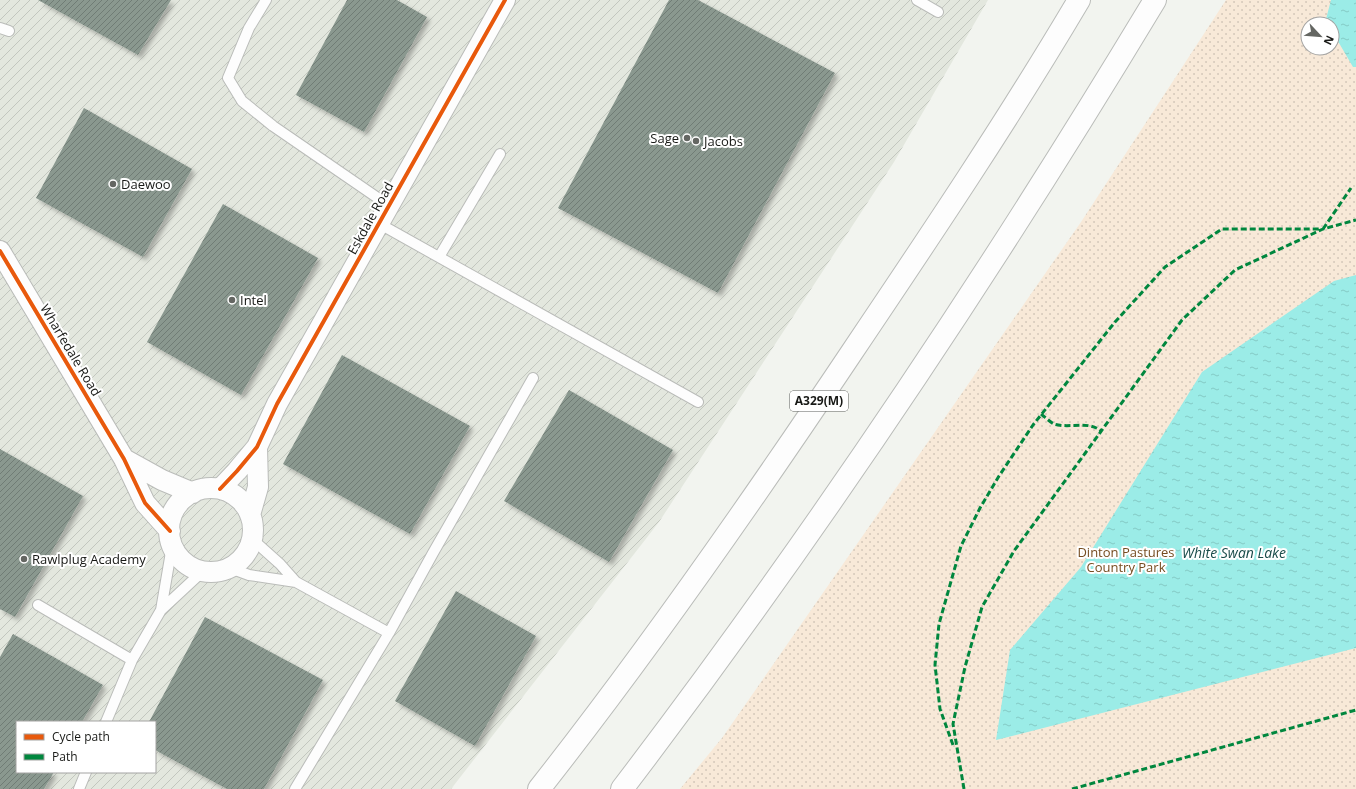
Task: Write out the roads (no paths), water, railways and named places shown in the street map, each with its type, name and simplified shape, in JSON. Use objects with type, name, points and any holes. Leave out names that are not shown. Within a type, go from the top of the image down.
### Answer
[{"type":"highway","name":"A329(M)","points":[[539,789],[723,542],[799,431],[926,244],[1079,0]]},
{"type":"highway","points":[[622,789],[796,554],[874,440],[1032,199],[1104,85],[1155,0]]},
{"type":"street","name":"Eskdale Road","points":[[257,448],[277,404],[505,0]]},
{"type":"street","name":"Wharfedale Road","points":[[0,251],[8,281],[124,459],[145,503],[171,538]]},
{"type":"street","points":[[220,489],[237,472],[257,448]]},
{"type":"street","points":[[250,515],[258,487],[257,448]]},
{"type":"street","points":[[124,459],[162,480],[193,493]]},
{"type":"street","points":[[220,489],[230,492],[245,506],[250,515],[253,527],[252,539],[248,551],[240,561],[230,568],[216,572],[203,572],[190,566],[180,558],[171,538],[171,519],[176,508],[183,499],[193,493],[201,490],[220,489]]},
{"type":"lane","points":[[266,0],[250,28],[228,78],[242,101],[273,126],[388,205]]},
{"type":"lane","points":[[916,0],[938,12]]},
{"type":"lane","points":[[439,257],[500,154]]},
{"type":"lane","points":[[378,223],[698,402]]},
{"type":"lane","points":[[295,789],[389,633],[437,546],[534,378]]},
{"type":"lane","points":[[161,610],[171,538]]},
{"type":"lane","points":[[252,539],[280,564],[296,582],[389,633]]},
{"type":"lane","points":[[230,568],[249,575],[296,582]]},
{"type":"lane","points":[[106,721],[132,660],[161,610],[203,572]]},
{"type":"lane","points":[[38,605],[132,660]]},
{"type":"lane","points":[[78,789],[86,773]]},
{"type":"water","points":[[1331,0],[1356,0],[1356,67],[1353,67],[1340,45],[1340,16],[1327,16]]},
{"type":"water","name":"White Swan Lake","points":[[1356,275],[1356,648],[996,740],[1010,650],[1081,567],[1202,372],[1334,281]]},
{"type":"place","name":"Sage","points":[[687,138]]},
{"type":"place","name":"Jacobs","points":[[696,141]]},
{"type":"place","name":"Daewoo","points":[[113,184]]},
{"type":"place","name":"Intel","points":[[232,300]]},
{"type":"place","name":"Rawlplug Academy","points":[[24,559]]},
{"type":"park label","name":"Dinton Pastures Country Park","points":[[1126,560]]}]
